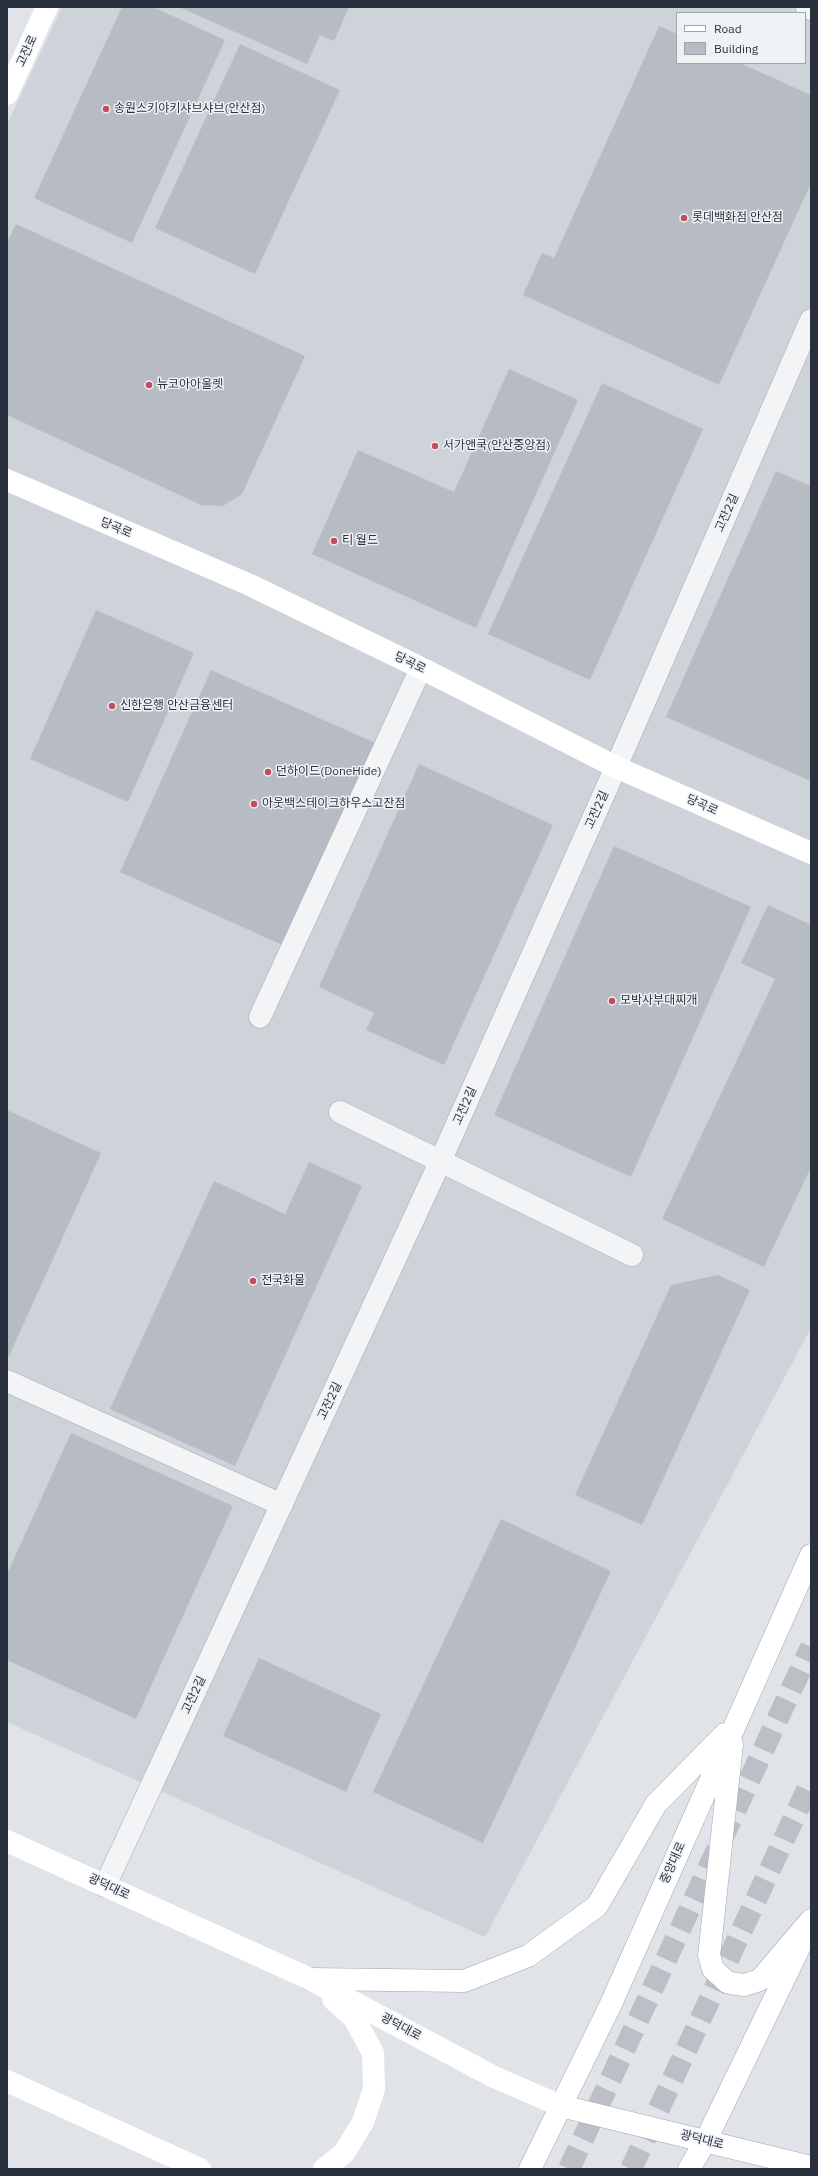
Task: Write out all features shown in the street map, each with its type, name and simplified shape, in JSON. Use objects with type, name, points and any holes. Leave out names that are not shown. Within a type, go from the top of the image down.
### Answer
[{"type":"main road","name":"고잔로","points":[[7,94],[47,7]]},
{"type":"main road","name":"당곡로","points":[[7,480],[250,585],[420,668],[616,767],[811,853]]},
{"type":"main road","name":"중앙대로","points":[[530,2169],[610,2006],[811,1555]]},
{"type":"main road","points":[[734,1725],[709,1951],[713,1969],[727,1982],[744,1985],[760,1980],[811,1920]]},
{"type":"main road","points":[[310,1979],[464,1981],[528,1956],[597,1906],[656,1804],[734,1725]]},
{"type":"main road","name":"광덕대로","points":[[7,1841],[310,1979],[494,2077],[561,2106],[706,2140],[811,2167]]},
{"type":"main road","points":[[689,2169],[706,2140],[811,1923]]},
{"type":"main road","points":[[310,1979],[354,2018],[373,2053],[374,2089],[363,2122],[344,2153],[324,2169]]},
{"type":"main road","points":[[8,2086],[200,2169]]},
{"type":"street","points":[[807,7],[811,9]]},
{"type":"street","name":"고잔2길","points":[[105,1886],[440,1162],[616,767],[811,320]]},
{"type":"street","points":[[260,1017],[420,668]]},
{"type":"street","points":[[340,1112],[632,1255]]},
{"type":"street","points":[[7,1381],[282,1505]]},
{"type":"shaded area","points":[[62,7],[811,7],[811,1328],[485,1937],[7,1722],[7,125]]},
{"type":"building","points":[[122,7],[153,7],[225,40],[132,243],[34,198]]},
{"type":"building","points":[[179,7],[349,7],[334,41],[320,35],[307,64]]},
{"type":"building","name":"롯데백화점 안산점","points":[[659,26],[676,34],[676,64],[742,64],[811,95],[811,183],[719,385],[523,295],[542,253],[554,258]]},
{"type":"building","points":[[240,44],[340,90],[255,274],[155,228]]},
{"type":"building","name":"뉴코아아울렛","points":[[16,224],[305,356],[242,494],[223,506],[201,505],[7,415],[7,243]]},
{"type":"building","points":[[509,369],[578,400],[476,628],[312,554],[358,450],[454,492]]},
{"type":"building","points":[[602,383],[703,429],[590,680],[488,634]]},
{"type":"building","points":[[776,471],[811,486],[811,781],[666,717]]},
{"type":"building","name":"신한은행 안산금융센터","points":[[96,610],[194,653],[128,802],[30,759]]},
{"type":"building","points":[[211,670],[380,745],[289,948],[120,872]]},
{"type":"building","points":[[419,764],[553,825],[444,1065],[366,1030],[374,1013],[319,987]]},
{"type":"building","points":[[614,846],[751,907],[631,1177],[494,1115]]},
{"type":"building","points":[[768,905],[811,925],[811,1167],[764,1267],[662,1219],[775,979],[741,963]]},
{"type":"building","points":[[7,1110],[101,1153],[9,1356],[7,1355]]},
{"type":"building","points":[[309,1162],[362,1186],[235,1466],[110,1409],[214,1181],[285,1214]]},
{"type":"building","points":[[718,1275],[750,1290],[642,1525],[575,1495],[671,1285]]},
{"type":"building","points":[[71,1433],[233,1506],[136,1719],[7,1660],[7,1574]]},
{"type":"building","points":[[501,1519],[611,1571],[483,1843],[373,1792]]},
{"type":"building","points":[[259,1658],[381,1714],[346,1792],[223,1736]]},
{"type":"tunnel","points":[[569,2169],[811,1647]]},
{"type":"tunnel","points":[[631,2169],[811,1781]]},
{"type":"place","name":"송원스키야키샤브샤브(안산점)","points":[[106,109]]},
{"type":"place","name":"롯데백화점 안산점","points":[[684,218]]},
{"type":"place","name":"뉴코아아울렛","points":[[149,385]]},
{"type":"place","name":"서가앤쿡(안산중앙점)","points":[[435,446]]},
{"type":"place","name":"티 월드","points":[[334,541]]},
{"type":"place","name":"신한은행 안산금융센터","points":[[112,706]]},
{"type":"place","name":"던하이드(DoneHide)","points":[[268,772]]},
{"type":"place","name":"아웃백스테이크하우스고잔점","points":[[254,804]]},
{"type":"place","name":"모박사부대찌개","points":[[612,1001]]},
{"type":"place","name":"전국화물","points":[[253,1281]]}]
